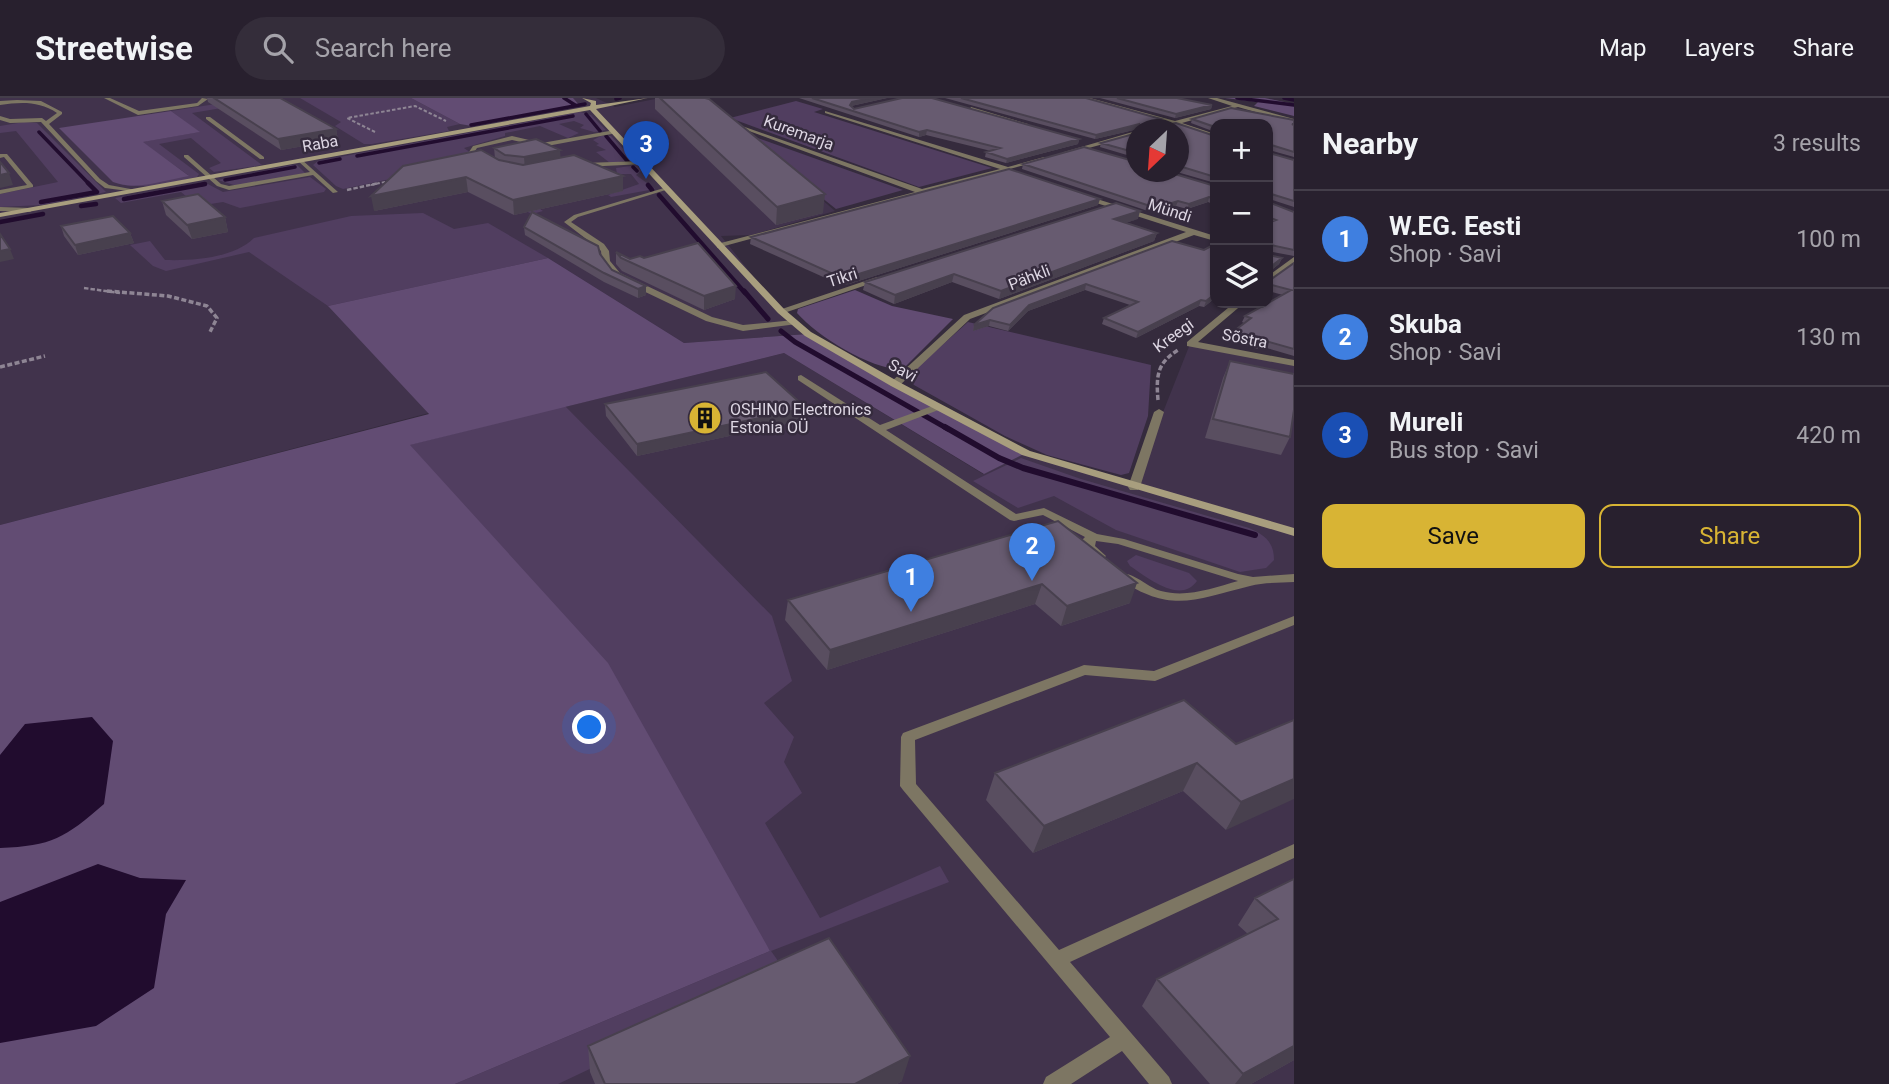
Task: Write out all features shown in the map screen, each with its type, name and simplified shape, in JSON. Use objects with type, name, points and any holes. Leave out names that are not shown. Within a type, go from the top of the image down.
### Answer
[{"type":"street","name":"Savi","points":[[585,98],[594,102],[592,108],[666,190],[781,311],[808,334],[895,384],[1026,453],[1134,487],[1293,529]]},
{"type":"street","name":"Raba","points":[[0,215],[645,98]]},
{"type":"street","points":[[1083,98],[1161,119]]},
{"type":"street","points":[[1211,98],[1241,104],[1294,121]]},
{"type":"street","points":[[1189,119],[1241,104]]},
{"type":"street","points":[[968,108],[1039,129]]},
{"type":"street","name":"Kuremarja","points":[[716,112],[718,117],[920,191]]},
{"type":"street","points":[[827,113],[1020,173]]},
{"type":"street","points":[[1189,127],[1210,134]]},
{"type":"street","points":[[720,246],[1007,169],[1085,144],[1096,148],[1126,137]]},
{"type":"street","name":"Mündi","points":[[1073,192],[1210,237]]},
{"type":"street","points":[[1099,210],[1112,205]]},
{"type":"street","name":"Pähkli","points":[[895,384],[967,317],[1194,232]]},
{"type":"street","points":[[1273,274],[1286,262],[1294,273]]},
{"type":"street","name":"Tikri","points":[[781,311],[887,277]]},
{"type":"street","name":"Kreegi","points":[[1190,344],[1233,308]]},
{"type":"street","name":"Sõstra","points":[[1190,344],[1294,363]]},
{"type":"street","points":[[1134,487],[1159,412]]},
{"type":"lane","points":[[0,103],[49,98]]},
{"type":"lane","points":[[106,98],[138,113],[198,104],[206,99],[204,98]]},
{"type":"lane","points":[[36,100],[49,102],[60,113],[45,124]]},
{"type":"lane","points":[[0,118],[2,121],[42,120],[98,180],[114,189],[134,191]]},
{"type":"lane","points":[[208,118],[262,158]]},
{"type":"lane","points":[[530,147],[615,132]]},
{"type":"lane","points":[[493,164],[472,152],[475,147],[512,138],[542,145]]},
{"type":"lane","points":[[0,156],[5,155],[31,186],[0,192]]},
{"type":"lane","points":[[186,156],[219,185],[229,188],[315,173]]},
{"type":"lane","points":[[301,160],[335,192]]},
{"type":"lane","points":[[576,164],[605,166],[642,163]]},
{"type":"lane","points":[[666,190],[576,216],[567,222],[601,246],[606,261],[618,275],[680,307],[726,325],[743,328],[794,322]]},
{"type":"lane","points":[[0,209],[30,210]]},
{"type":"lane","points":[[801,379],[1014,518],[1044,511],[1094,537],[1120,541],[1204,569],[1253,581]]},
{"type":"lane","points":[[879,429],[938,407]]},
{"type":"lane","points":[[1094,537],[1088,540],[1090,547],[1112,566],[1144,590],[1172,599],[1197,597],[1253,581],[1294,578]]},
{"type":"lane","points":[[1162,1084],[908,786],[908,737],[1084,670],[1155,676],[1294,620]]},
{"type":"lane","points":[[1056,960],[1294,851]]},
{"type":"lane","points":[[1053,1084],[1124,1039]]},
{"type":"path","points":[[401,142],[347,118],[415,106],[466,131]]},
{"type":"path","points":[[335,192],[397,179]]},
{"type":"path","points":[[84,288],[134,295],[168,296],[207,306],[217,318],[210,332]]},
{"type":"path","name":"Kreegi","points":[[1159,412],[1158,366],[1164,358],[1190,344]]},
{"type":"path","points":[[0,367],[45,356]]},
{"type":"shaded area","points":[[0,98],[596,98],[615,107],[655,99],[675,106],[783,166],[835,211],[752,235],[721,236],[781,311],[808,334],[684,343],[548,258],[329,307],[429,413],[0,525]]},
{"type":"shaded area","points":[[254,98],[282,98],[192,113],[262,165],[214,172],[209,168],[221,163],[191,138],[159,144],[199,174],[197,177],[153,186],[124,186],[188,175],[142,142],[199,132],[171,111]]},
{"type":"shaded area","points":[[300,98],[411,98],[460,124],[447,127],[449,131],[364,144],[335,126],[341,122]]},
{"type":"shaded area","points":[[411,98],[573,98],[580,106],[472,126],[460,124]]},
{"type":"shaded area","points":[[1225,98],[1265,98],[1294,104],[1294,116],[1254,106],[1258,102]]},
{"type":"shaded area","points":[[796,101],[823,109],[814,112],[992,168],[919,187],[730,118]]},
{"type":"shaded area","points":[[171,111],[200,132],[143,142],[189,176],[151,184],[113,182],[59,128]]},
{"type":"shaded area","points":[[580,112],[591,115],[606,130],[594,132],[580,128],[584,125],[574,121],[559,124],[579,133],[568,138],[540,126],[505,133],[505,136],[464,148],[496,171],[491,174],[543,211],[532,214],[438,169],[343,189],[313,165],[318,161]]},
{"type":"shaded area","points":[[37,123],[106,192],[42,205],[0,207],[0,194],[58,182],[16,131],[0,133],[0,126]]},
{"type":"shaded area","points":[[738,131],[903,190],[836,209]]},
{"type":"shaded area","points":[[601,136],[611,136],[634,160],[610,163],[596,152],[606,150],[596,145],[599,144],[593,140]]},
{"type":"shaded area","points":[[297,165],[305,173],[237,186],[218,180]]},
{"type":"shaded area","points":[[637,165],[641,171],[636,175],[655,189],[611,197],[608,195],[639,184],[631,174],[617,174],[616,168]]},
{"type":"shaded area","points":[[310,177],[326,189],[324,192],[240,208],[223,202],[198,206],[181,192],[121,203],[115,198],[204,182],[223,192]]},
{"type":"shaded area","points":[[423,213],[454,229],[488,223],[548,258],[328,306],[249,252],[166,271],[153,266],[130,245],[150,241],[165,260],[200,259],[236,250],[254,238],[351,216]]},
{"type":"shaded area","points":[[548,258],[684,343],[808,334],[1026,453],[984,474],[784,353],[410,445],[608,663],[770,951],[455,1084],[0,1084],[0,525],[429,414],[328,306]]},
{"type":"shaded area","points":[[855,290],[892,306],[953,319],[902,370],[875,364],[831,341],[797,313],[798,309]]},
{"type":"shaded area","points":[[968,322],[1151,365],[1148,416],[1129,473],[1121,475],[1047,455],[1005,436],[914,385],[910,380],[911,373]]},
{"type":"shaded area","points":[[1190,344],[1294,363],[1294,1084],[455,1084],[770,951],[409,445],[784,353],[983,474],[1026,453],[1135,483]]},
{"type":"shaded area","points":[[565,406],[772,616],[792,681],[764,703],[794,737],[784,762],[802,793],[765,823],[820,918],[940,866],[949,882],[771,951],[788,975],[558,1084],[455,1084],[770,951],[409,445]]},
{"type":"shaded area","points":[[1021,458],[1081,479],[1249,528],[1268,540],[1274,560],[1266,568],[1240,572],[1116,530],[1054,496],[1018,508],[973,481]]},
{"type":"shaded area","points":[[1136,555],[1189,573],[1197,581],[1190,588],[1182,590],[1163,587],[1130,566],[1127,561]]},
{"type":"shaded area","points":[[92,717],[113,741],[104,804],[79,825],[57,838],[33,845],[0,848],[0,755],[25,724]]},
{"type":"shaded area","points":[[98,864],[140,878],[186,880],[166,914],[154,988],[96,1026],[0,1043],[0,902]]},
{"type":"building","points":[[214,98],[280,98],[336,129],[278,139]]},
{"type":"building","points":[[660,98],[709,99],[825,194],[777,207]]},
{"type":"building","points":[[812,98],[870,98],[852,102],[850,105],[854,109],[902,98],[932,98],[1079,139],[1007,159],[986,152],[1000,148],[927,130],[919,132]]},
{"type":"building","points":[[961,98],[1086,98],[1161,119],[1126,119],[1126,127],[1096,135]]},
{"type":"building","points":[[1117,98],[1177,98],[1212,105],[1176,114]]},
{"type":"building","points":[[1231,108],[1294,120],[1294,152],[1273,146],[1273,119],[1210,119],[1210,125],[1192,119]]},
{"type":"building","points":[[1189,127],[1210,134],[1210,175],[1189,169]]},
{"type":"building","points":[[1126,136],[1126,150],[1101,143]]},
{"type":"building","points":[[536,139],[560,150],[524,157],[505,155],[494,148]]},
{"type":"building","points":[[1084,147],[1126,159],[1126,182],[1189,182],[1189,178],[1210,185],[1210,197],[1189,204],[1178,201],[1156,208],[1023,164]]},
{"type":"building","points":[[481,150],[499,160],[523,165],[574,155],[623,176],[513,200],[466,177],[371,196],[403,166]]},
{"type":"building","points":[[1273,154],[1294,160],[1294,201],[1273,195]]},
{"type":"building","points":[[0,162],[9,173],[0,175]]},
{"type":"building","points":[[1009,169],[1100,199],[842,278],[751,237]]},
{"type":"building","points":[[198,194],[225,217],[187,225],[162,201]]},
{"type":"building","points":[[1116,203],[1140,211],[1114,219],[1157,233],[1001,291],[954,274],[895,295],[865,282]]},
{"type":"building","points":[[1273,204],[1294,212],[1294,250],[1273,245],[1273,221],[1276,220],[1273,219]]},
{"type":"building","points":[[532,212],[598,246],[600,254],[612,270],[646,286],[638,289],[604,273],[524,227]]},
{"type":"building","points":[[113,216],[130,233],[75,245],[61,226]]},
{"type":"building","points":[[0,234],[10,249],[0,251]]},
{"type":"building","points":[[1172,241],[1204,250],[1210,247],[1210,298],[1138,332],[1104,318],[1138,302],[1086,284],[1029,305],[1010,325],[990,320],[974,325],[993,308]]},
{"type":"building","points":[[698,243],[736,286],[704,296],[621,258],[616,252],[630,259],[640,256],[644,258]]},
{"type":"building","points":[[1273,256],[1282,258],[1273,265]]},
{"type":"building","points":[[1294,263],[1294,349],[1262,340],[1259,343],[1230,334],[1251,318],[1245,316],[1259,308],[1273,308],[1273,300],[1291,290],[1273,285],[1273,278]]},
{"type":"building","points":[[1230,361],[1294,374],[1294,410],[1290,437],[1213,419]]},
{"type":"building","name":"OSHINO Electronics Estonia OÜ","points":[[766,372],[806,408],[637,444],[605,404]]},
{"type":"building","points":[[1058,521],[1137,583],[1067,606],[1042,584],[830,650],[788,600]]},
{"type":"building","points":[[1184,700],[1236,744],[1294,720],[1294,779],[1241,802],[1197,763],[1044,826],[995,773]]},
{"type":"building","points":[[1294,879],[1294,1046],[1243,1074],[1157,979],[1278,919],[1255,898]]},
{"type":"building","points":[[829,938],[910,1056],[855,1084],[605,1084],[588,1046]]},
{"type":"waterway","points":[[564,98],[575,105]]},
{"type":"waterway","points":[[616,99],[620,98]]},
{"type":"waterway","points":[[1237,98],[1294,105]]},
{"type":"waterway","points":[[1284,98],[1294,100]]},
{"type":"waterway","points":[[471,125],[585,104]]},
{"type":"waterway","points":[[586,114],[600,131]]},
{"type":"waterway","points":[[357,156],[573,116]]},
{"type":"waterway","points":[[39,132],[90,185]]},
{"type":"waterway","points":[[606,136],[628,162]]},
{"type":"waterway","points":[[319,163],[340,159]]},
{"type":"waterway","points":[[225,180],[295,167]]},
{"type":"waterway","points":[[633,167],[637,171]]},
{"type":"waterway","points":[[124,199],[205,184],[200,185]]},
{"type":"waterway","points":[[41,202],[97,192],[90,185]]},
{"type":"waterway","points":[[648,185],[652,190]]},
{"type":"waterway","points":[[659,195],[745,293]]},
{"type":"waterway","points":[[81,206],[96,204]]},
{"type":"waterway","points":[[0,222],[43,214]]},
{"type":"waterway","points":[[744,291],[768,319]]},
{"type":"waterway","points":[[781,331],[795,342],[948,429]]},
{"type":"waterway","points":[[945,427],[999,458],[1023,468],[1255,535]]},
{"type":"place","name":"Mureli","points":[[646,179]]},
{"type":"place","name":"OSHINO Electronics Estonia OÜ","points":[[705,418]]},
{"type":"place","name":"Skuba","points":[[1032,581]]},
{"type":"place","name":"W.EG. Eesti","points":[[911,612]]}]
